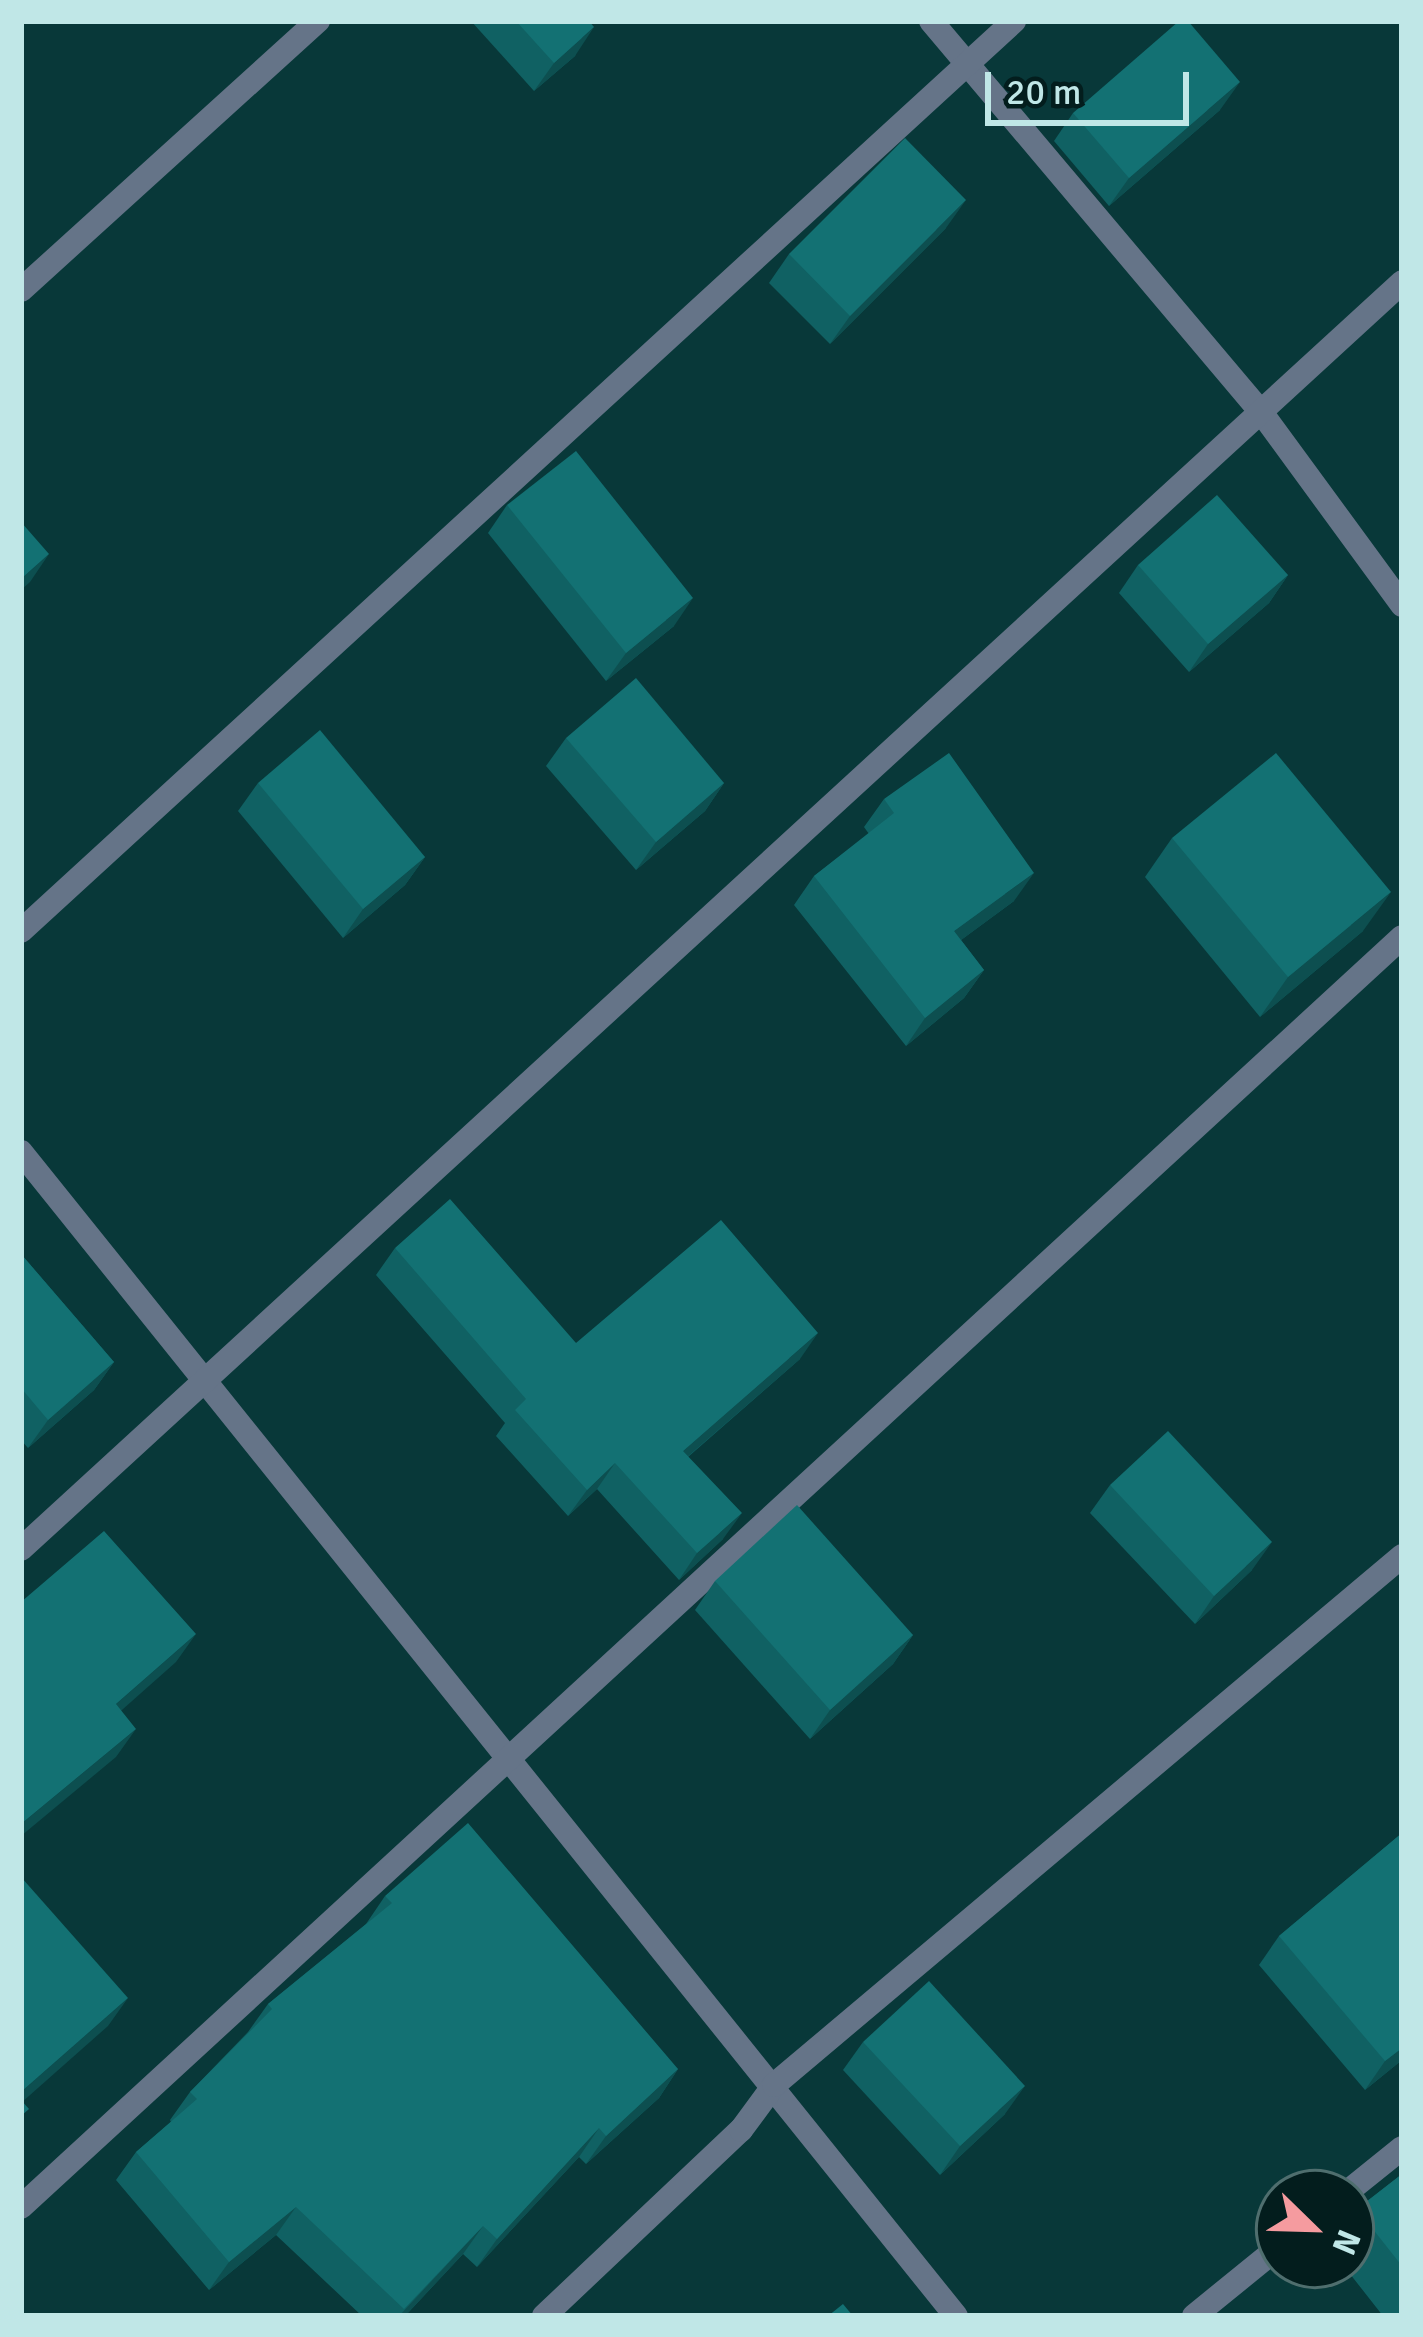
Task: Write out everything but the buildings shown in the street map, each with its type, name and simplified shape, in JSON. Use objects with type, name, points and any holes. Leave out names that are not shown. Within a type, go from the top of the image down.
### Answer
[{"type":"street","points":[[21,290],[317,21]]},
{"type":"street","points":[[931,21],[1261,412],[1402,605]]},
{"type":"street","points":[[21,931],[1014,21]]},
{"type":"street","points":[[21,1549],[1402,282]]},
{"type":"street","points":[[21,2207],[1402,937]]},
{"type":"street","points":[[21,1151],[956,2316]]},
{"type":"street","points":[[544,2316],[741,2130],[774,2085],[1402,1556]]},
{"type":"street","points":[[1375,2170],[1402,2148]]},
{"type":"street","points":[[1195,2316],[1255,2267]]}]
